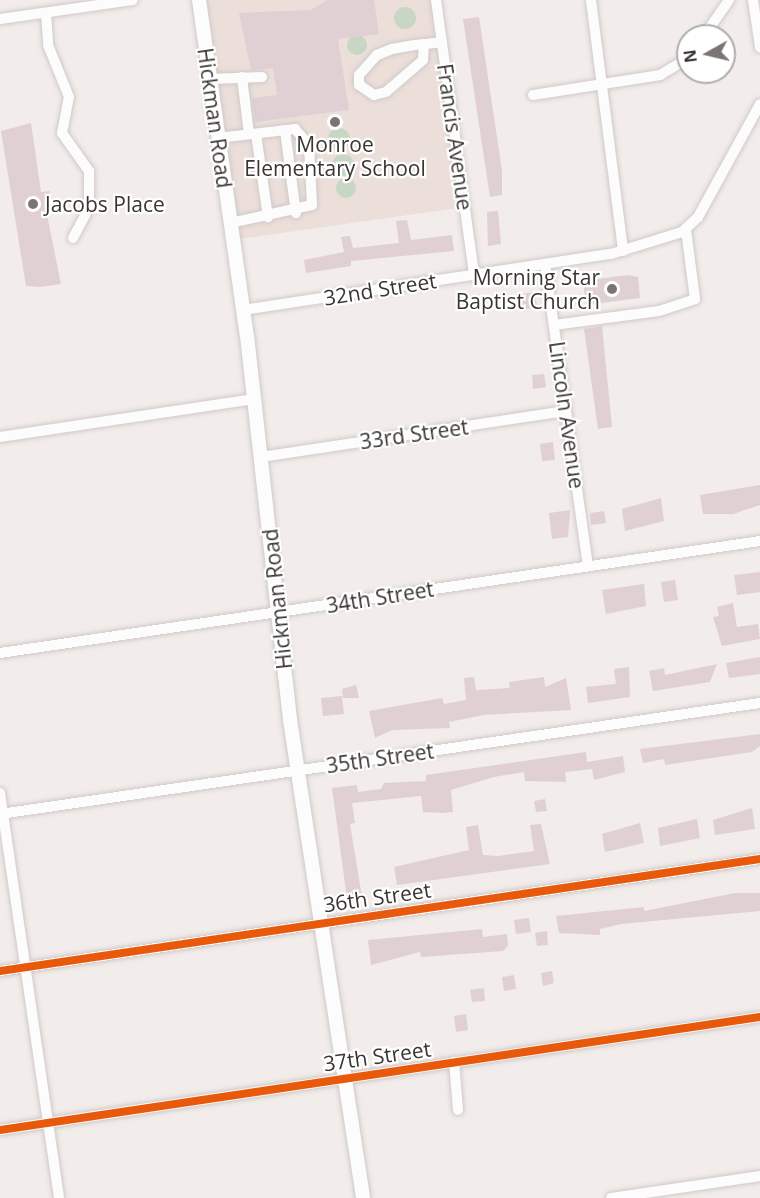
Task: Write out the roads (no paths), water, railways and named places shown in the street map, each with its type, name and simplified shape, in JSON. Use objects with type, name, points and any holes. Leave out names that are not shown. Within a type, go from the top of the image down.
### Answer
[{"type":"main road","name":"Hickman Road","points":[[198,0],[243,310],[298,770],[363,1198]]},
{"type":"street","points":[[0,19],[132,0]]},
{"type":"street","name":"Francis Avenue","points":[[436,0],[474,275]]},
{"type":"street","points":[[591,0],[623,251]]},
{"type":"street","points":[[712,24],[729,0]]},
{"type":"street","points":[[753,0],[760,47]]},
{"type":"street","points":[[46,13],[48,45],[69,90],[62,133],[89,171],[89,208],[73,238]]},
{"type":"street","points":[[424,44],[423,60],[386,92],[374,95],[358,85],[359,75],[377,55],[424,44],[442,42]]},
{"type":"street","points":[[533,95],[660,75],[676,65]]},
{"type":"street","points":[[242,77],[268,217]]},
{"type":"street","points":[[210,79],[262,77]]},
{"type":"street","points":[[554,325],[658,311],[694,298],[686,230],[755,128],[760,104]]},
{"type":"street","points":[[285,130],[296,213]]},
{"type":"street","points":[[218,138],[285,130],[306,137],[314,186],[312,205],[296,213],[230,223]]},
{"type":"street","name":"32nd Street","points":[[243,310],[623,251],[686,230]]},
{"type":"street","name":"Lincoln Avenue","points":[[545,264],[588,566]]},
{"type":"street","points":[[0,437],[254,399]]},
{"type":"street","name":"33rd Street","points":[[261,457],[566,411]]},
{"type":"street","name":"34th Street","points":[[0,653],[760,541]]},
{"type":"street","name":"35th Street","points":[[2,814],[760,703]]},
{"type":"street","points":[[0,793],[59,1198]]},
{"type":"street","name":"36th Street","points":[[0,971],[760,859]]},
{"type":"street","name":"37th Street","points":[[0,1130],[760,1017]]},
{"type":"street","points":[[454,1062],[458,1110]]},
{"type":"street","points":[[611,1198],[760,1176]]},
{"type":"place","name":"Monroe Elementary School","points":[[335,122]]},
{"type":"place","name":"Jacobs Place","points":[[33,204]]},
{"type":"place","name":"Morning Star Baptist Church","points":[[612,289]]}]
